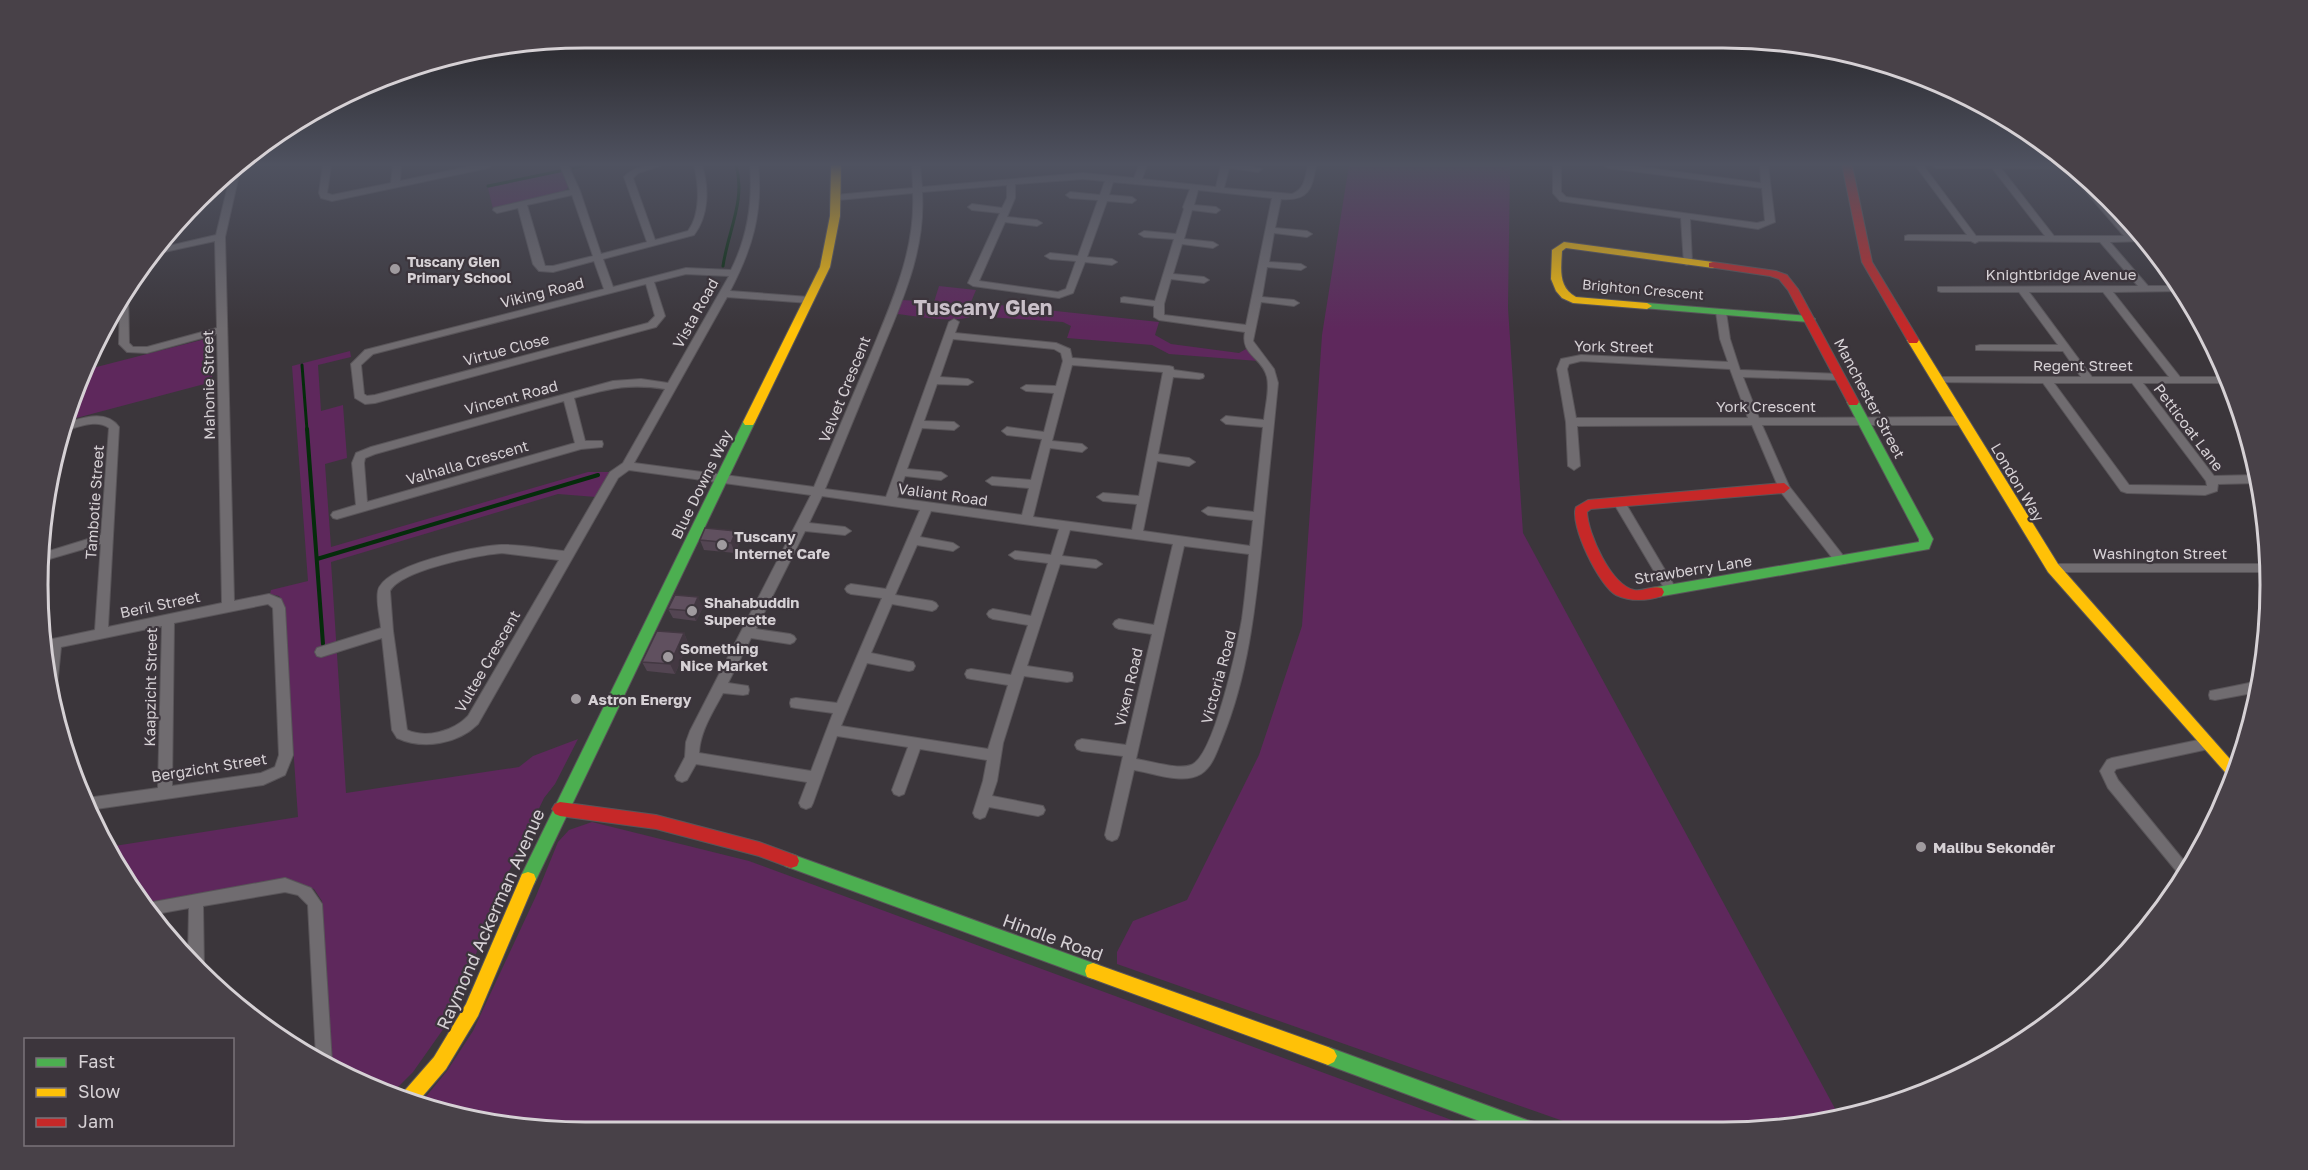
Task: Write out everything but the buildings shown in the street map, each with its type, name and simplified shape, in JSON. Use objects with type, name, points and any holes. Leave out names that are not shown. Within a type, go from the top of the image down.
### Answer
[{"type":"street","name":"Mahonie Street","points":[[224,220],[220,237],[228,606]]},
{"type":"street","points":[[526,220],[540,268],[554,269],[687,235],[695,229],[697,220]]},
{"type":"street","points":[[585,220],[609,291]]},
{"type":"street","points":[[643,220],[652,244]]},
{"type":"street","name":"Vista Road","points":[[627,466],[735,273],[753,220]]},
{"type":"street","name":"Blue Downs Way","points":[[560,808],[825,267],[835,220]]},
{"type":"street","name":"Velvet Crescent","points":[[682,776],[692,758],[695,735],[746,632],[803,526],[818,492],[899,297],[915,244],[919,220]]},
{"type":"street","points":[[1001,220],[973,283],[1063,294],[1070,291],[1097,220]]},
{"type":"street","points":[[1023,220],[1037,223]]},
{"type":"street","points":[[1183,220],[1159,304],[1159,317],[1249,329],[1274,220]]},
{"type":"street","points":[[1685,220],[1687,262]]},
{"type":"street","points":[[1719,220],[1766,226],[1770,220]]},
{"type":"street","name":"London Way","points":[[1858,220],[1867,262],[2053,568],[2228,767]]},
{"type":"street","points":[[1960,220],[1975,240]]},
{"type":"street","points":[[2037,220],[2052,239]]},
{"type":"street","points":[[2115,220],[2131,239]]},
{"type":"street","points":[[1272,230],[1307,234]]},
{"type":"street","points":[[1144,234],[1213,245]]},
{"type":"street","points":[[166,250],[220,237]]},
{"type":"street","points":[[1908,238],[1935,240],[2131,239]]},
{"type":"street","points":[[2103,239],[2145,288]]},
{"type":"street","name":"Brighton Crescent","points":[[1772,273],[1564,245],[1557,250],[1556,284],[1561,296],[1573,300],[1809,319]]},
{"type":"street","points":[[1050,256],[1112,262]]},
{"type":"street","points":[[1263,264],[1301,267]]},
{"type":"street","name":"Viking Road","points":[[360,358],[369,352],[689,270],[735,273]]},
{"type":"street","name":"Manchester Street","points":[[1772,273],[1787,280],[1809,319],[1925,536],[1924,546]]},
{"type":"street","points":[[1168,276],[1204,280]]},
{"type":"street","name":"Virtue Close","points":[[360,358],[356,364],[359,396],[368,400],[591,342],[647,326],[658,320],[660,314],[649,280]]},
{"type":"street","name":"Knightbridge Avenue","points":[[1941,289],[2170,289]]},
{"type":"street","points":[[2022,289],[2090,380]]},
{"type":"street","points":[[2106,289],[2177,380]]},
{"type":"street","points":[[724,294],[809,300]]},
{"type":"street","points":[[1257,299],[1293,303]]},
{"type":"street","points":[[1124,300],[1159,304]]},
{"type":"street","points":[[125,309],[124,344],[131,350],[147,350],[222,330]]},
{"type":"street","points":[[1721,312],[1725,339],[1735,369],[1754,421],[1784,488],[1841,561]]},
{"type":"street","points":[[890,502],[954,322]]},
{"type":"street","name":"Victoria Road","points":[[1129,757],[1187,773],[1201,766],[1209,755],[1238,672],[1248,618],[1256,551],[1272,374],[1267,364],[1251,350],[1248,341],[1249,329]]},
{"type":"street","points":[[950,336],[1056,346],[1066,351],[1068,361],[1026,520]]},
{"type":"street","points":[[1980,348],[2066,348]]},
{"type":"street","name":"York Street","points":[[1574,466],[1571,422],[1562,369],[1565,362],[1570,359],[1840,376]]},
{"type":"street","points":[[1068,361],[1169,369],[1137,535]]},
{"type":"street","points":[[1168,374],[1199,376]]},
{"type":"street","points":[[935,380],[968,382]]},
{"type":"street","name":"Regent Street","points":[[1937,380],[2219,380]]},
{"type":"street","name":"Petticoat Lane","points":[[2047,381],[2125,488],[2205,491],[2213,488],[2211,480],[2135,380]]},
{"type":"street","name":"Vincent Road","points":[[362,508],[358,463],[360,456],[371,451],[629,382],[672,387]]},
{"type":"street","points":[[1026,388],[1061,390]]},
{"type":"street","points":[[568,397],[581,445]]},
{"type":"street","name":"Tambotie Street","points":[[72,425],[107,420],[114,427],[101,633]]},
{"type":"street","points":[[1226,420],[1268,424]]},
{"type":"street","name":"York Crescent","points":[[1571,422],[1962,421]]},
{"type":"street","points":[[919,424],[954,426]]},
{"type":"street","points":[[1007,431],[1082,448]]},
{"type":"street","name":"Valhalla Crescent","points":[[337,515],[581,445],[598,444]]},
{"type":"street","points":[[1152,457],[1189,462]]},
{"type":"street","name":"Valiant Road","points":[[627,466],[1256,551]]},
{"type":"street","name":"Vultee Crescent","points":[[567,556],[485,549],[405,572],[393,579],[384,591],[399,730],[402,734],[419,739],[459,732],[473,720],[614,475],[627,466]]},
{"type":"street","points":[[901,472],[941,476]]},
{"type":"street","points":[[2211,480],[2250,479]]},
{"type":"street","points":[[992,481],[1036,484]]},
{"type":"street","name":"Strawberry Lane","points":[[1784,488],[1588,505],[1581,510],[1579,520],[1584,534],[1618,591],[1628,596],[1924,546]]},
{"type":"street","points":[[1103,497],[1144,501]]},
{"type":"street","points":[[1619,502],[1671,590]]},
{"type":"street","points":[[806,803],[841,710],[927,507]]},
{"type":"street","points":[[1208,511],[1259,517]]},
{"type":"street","points":[[803,526],[845,531]]},
{"type":"street","points":[[1038,810],[982,807],[993,771],[993,755],[1066,526]]},
{"type":"street","points":[[49,555],[106,538]]},
{"type":"street","points":[[913,540],[953,547]]},
{"type":"street","name":"Vixen Road","points":[[1112,836],[1179,542]]},
{"type":"street","points":[[1015,555],[1096,564]]},
{"type":"street","name":"Washington Street","points":[[2053,568],[2260,568]]},
{"type":"street","points":[[851,589],[932,606]]},
{"type":"street","name":"Beril Street","points":[[52,644],[269,599],[276,602],[279,608]]},
{"type":"street","name":"Bergzicht Street","points":[[94,803],[165,791],[263,779],[280,771],[286,755],[279,608]]},
{"type":"street","points":[[993,614],[1035,621]]},
{"type":"street","name":"Kaapzicht Street","points":[[165,791],[168,619]]},
{"type":"street","name":"Vixen Road","points":[[1119,624],[1158,630]]},
{"type":"street","points":[[321,652],[387,631]]},
{"type":"street","points":[[746,632],[790,639]]},
{"type":"street","points":[[863,657],[909,666]]},
{"type":"street","points":[[971,674],[1067,677]]},
{"type":"street","points":[[719,687],[743,690]]},
{"type":"street","points":[[2215,695],[2250,688]]},
{"type":"street","points":[[796,703],[841,710]]},
{"type":"street","points":[[833,730],[993,755]]},
{"type":"street","points":[[899,790],[916,743]]},
{"type":"street","points":[[2180,867],[2113,784],[2107,771],[2112,764],[2208,744]]},
{"type":"street","points":[[1082,745],[1129,757]]},
{"type":"street","points":[[692,758],[814,777]]},
{"type":"street","name":"Raymond Ackerman Avenue","points":[[412,1094],[440,1063],[472,1010],[560,808]]},
{"type":"street","name":"Hindle Road","points":[[560,808],[656,822],[759,849],[1508,1122]]},
{"type":"street","points":[[156,907],[285,885],[300,888],[309,893],[315,904],[323,1054]]},
{"type":"street","points":[[196,901],[196,955]]},
{"type":"shaded area","points":[[1340,220],[1509,220],[1508,308],[1523,533],[1836,1110],[1758,1121],[1566,1122],[1117,964],[1117,952],[1133,921],[1187,900],[1259,755],[1302,626],[1322,335]]},
{"type":"shaded area","points":[[939,286],[976,290],[971,302],[1159,322],[1155,335],[1171,344],[1239,353],[1246,349],[1258,361],[1169,354],[1152,345],[1067,338],[1071,326],[1063,322],[973,316],[935,319],[896,314],[902,300],[934,302]]},
{"type":"shaded area","points":[[213,337],[212,382],[74,419],[94,368]]},
{"type":"shaded area","points":[[350,351],[351,357],[318,365],[321,411],[343,405],[347,458],[325,464],[331,547],[588,472],[610,472],[596,497],[558,494],[331,562],[346,793],[519,767],[533,756],[578,739],[555,784],[544,798],[498,894],[465,984],[444,1028],[413,1072],[397,1088],[331,1058],[322,901],[314,889],[292,880],[152,901],[116,846],[298,817],[283,601],[279,596],[270,594],[271,590],[308,581],[292,366]]},
{"type":"shaded area","points":[[592,822],[749,861],[1457,1122],[585,1122],[550,1121],[480,1112],[425,1098],[447,1071],[473,1031],[536,896],[558,842],[569,830]]},
{"type":"waterway","points":[[723,266],[734,220]]},
{"type":"waterway","points":[[302,365],[307,430]]},
{"type":"waterway","points":[[307,429],[323,644]]},
{"type":"waterway","points":[[317,559],[598,475]]},
{"type":"traffic: fast","points":[[1647,306],[1809,319]]},
{"type":"traffic: fast","points":[[1657,592],[1924,546],[1926,539],[1853,402]]},
{"type":"traffic: fast","points":[[528,879],[749,422]]},
{"type":"traffic: fast","points":[[791,861],[1093,971]]},
{"type":"traffic: fast","points":[[1328,1056],[1508,1122]]},
{"type":"traffic: slow","points":[[749,422],[825,267],[834,220]]},
{"type":"traffic: slow","points":[[1647,306],[1573,300],[1566,296],[1556,279],[1557,250],[1564,245],[1576,245],[1713,265]]},
{"type":"traffic: slow","points":[[1913,340],[2053,568],[2228,767]]},
{"type":"traffic: slow","points":[[412,1094],[440,1063],[472,1010],[528,879]]},
{"type":"traffic: slow","points":[[1093,971],[1328,1056]]},
{"type":"traffic: jam","points":[[1858,220],[1867,262],[1913,340]]},
{"type":"traffic: jam","points":[[1713,265],[1772,273],[1783,277],[1793,289],[1853,402]]},
{"type":"traffic: jam","points":[[1657,592],[1636,596],[1618,590],[1587,542],[1583,532],[1581,510],[1588,505],[1784,488]]},
{"type":"traffic: jam","points":[[560,809],[656,822],[759,849],[791,861]]},
{"type":"place","name":"Tuscany Glen Primary School","points":[[395,269]]},
{"type":"place","name":"Tuscany Internet Cafe","points":[[722,545]]},
{"type":"place","name":"Shahabuddin Superette","points":[[692,611]]},
{"type":"place","name":"Something Nice Market","points":[[668,657]]},
{"type":"place","name":"Astron Energy","points":[[576,699]]},
{"type":"place","name":"Malibu Sekondêr","points":[[1921,847]]},
{"type":"district","name":"Tuscany Glen","points":[[983,307]]}]
